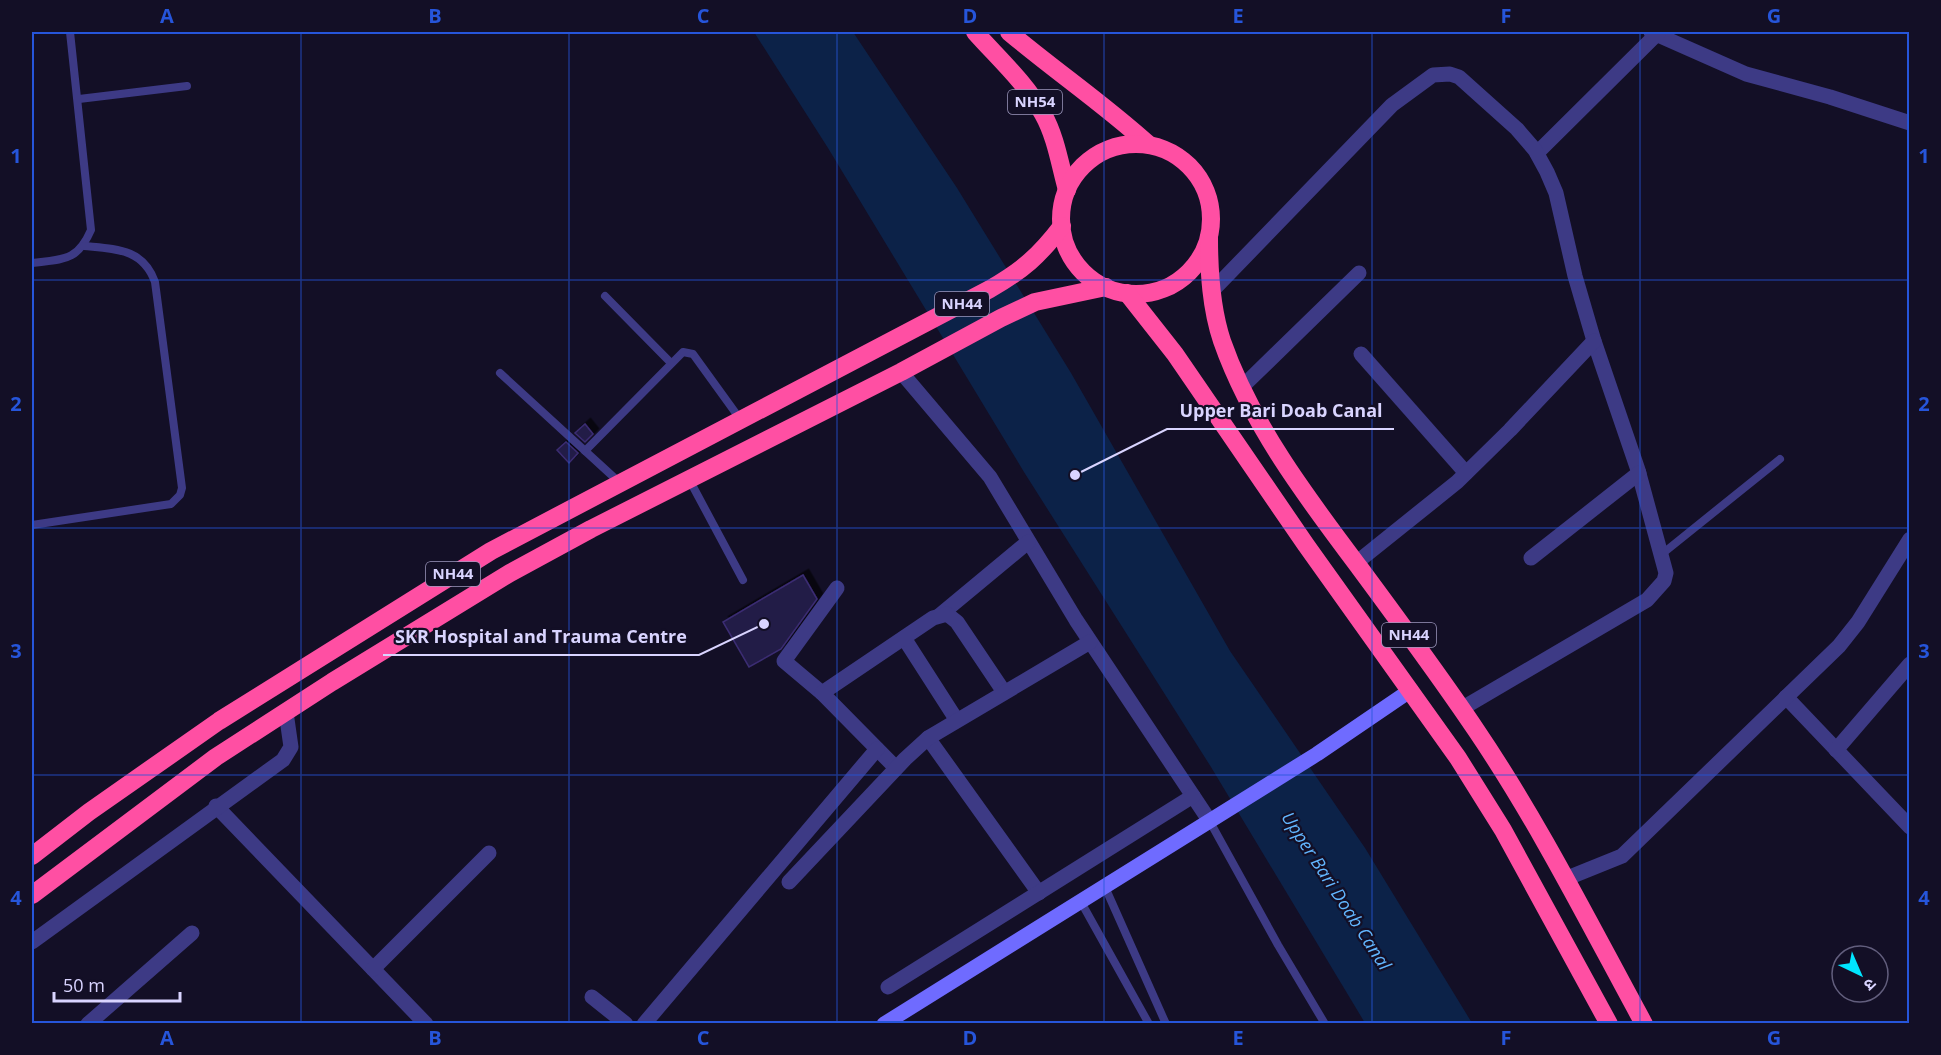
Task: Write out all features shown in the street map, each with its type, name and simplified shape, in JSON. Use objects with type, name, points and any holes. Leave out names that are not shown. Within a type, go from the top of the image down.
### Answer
[{"type":"highway","name":"NH54","points":[[975,32],[1027,90],[1043,115],[1053,137],[1067,190]]},
{"type":"highway","name":"NH54","points":[[1009,32],[1049,66],[1116,115],[1148,144]]},
{"type":"highway","name":"NH44","points":[[1209,238],[1202,255],[1179,281],[1163,289],[1127,293],[1106,287],[1089,277],[1075,263],[1066,245],[1062,226],[1062,206],[1067,190],[1081,169],[1100,153],[1131,144],[1148,144],[1168,150],[1185,162],[1199,177],[1208,196],[1211,217],[1209,238],[1211,292],[1222,341],[1262,426],[1311,503],[1461,708],[1565,879],[1644,1023]]},
{"type":"highway","name":"NH44","points":[[32,856],[154,765],[272,687],[491,551],[740,419],[902,337],[1022,271],[1042,253],[1062,226]]},
{"type":"highway","name":"NH44","points":[[32,895],[166,793],[285,712],[510,573],[1035,302],[1106,287]]},
{"type":"highway","name":"NH44","points":[[1127,293],[1175,354],[1306,545],[1458,758],[1503,830],[1609,1023]]},
{"type":"street","points":[[1537,153],[1655,33],[1746,74],[1830,97],[1910,123]]},
{"type":"street","points":[[1211,292],[1392,105],[1433,75],[1450,74],[1459,77],[1509,121],[1537,153],[1556,193],[1575,276],[1638,473],[1666,573],[1664,581],[1647,600],[1461,708]]},
{"type":"street","points":[[1242,387],[1359,273]]},
{"type":"street","points":[[1356,563],[1466,473],[1594,341]]},
{"type":"street","points":[[1361,354],[1466,473]]},
{"type":"street","points":[[908,368],[977,459],[1090,642],[1209,820]]},
{"type":"street","points":[[1531,558],[1638,473]]},
{"type":"street","points":[[1565,879],[1622,856],[1850,634],[1910,539]]},
{"type":"street","points":[[822,693],[940,615],[1028,542]]},
{"type":"street","points":[[837,588],[784,661],[822,693],[896,768]]},
{"type":"street","points":[[940,615],[946,614],[957,622],[1004,692]]},
{"type":"street","points":[[904,638],[956,719]]},
{"type":"street","points":[[789,882],[896,768],[928,738],[956,719],[1090,642]]},
{"type":"street","points":[[1836,750],[1910,664]]},
{"type":"street","points":[[884,1023],[1317,754],[1411,690]]},
{"type":"street","points":[[1786,697],[1910,828]]},
{"type":"street","points":[[32,942],[289,754],[291,747],[285,712]]},
{"type":"street","points":[[928,738],[1039,893]]},
{"type":"street","points":[[644,1023],[877,749]]},
{"type":"street","points":[[888,987],[1193,796]]},
{"type":"street","points":[[216,806],[426,1023]]},
{"type":"street","points":[[373,969],[489,853]]},
{"type":"street","points":[[88,1023],[192,933]]},
{"type":"street","points":[[592,997],[626,1023]]},
{"type":"lane","points":[[32,263],[68,259],[84,246],[91,230],[79,99],[70,32]]},
{"type":"lane","points":[[79,99],[187,86]]},
{"type":"lane","points":[[32,525],[171,504],[180,495],[182,488],[155,282],[151,270],[144,261],[128,251],[84,246]]},
{"type":"lane","points":[[605,296],[670,363]]},
{"type":"lane","points":[[585,451],[682,352],[693,354],[740,419]]},
{"type":"lane","points":[[500,374],[620,482]]},
{"type":"lane","points":[[1662,554],[1780,459]]},
{"type":"lane","points":[[690,481],[743,580]]},
{"type":"lane","points":[[1209,820],[1278,945],[1325,1023]]},
{"type":"lane","points":[[1105,887],[1166,1023]]},
{"type":"lane","points":[[1081,902],[1149,1023]]},
{"type":"water","points":[[754,32],[853,32],[957,188],[1071,373],[1230,651],[1365,848],[1472,1023],[1365,1023],[1211,767],[1024,472],[828,148]]},
{"type":"building","points":[[585,424],[593,434],[585,442],[575,433]]},
{"type":"building","points":[[566,442],[578,453],[569,463],[557,450]]},
{"type":"building","points":[[803,575],[817,599],[781,649],[749,667],[723,622]]},
{"type":"place","name":"Upper Bari Doab Canal","points":[[1075,475]]},
{"type":"place","name":"SKR Hospital and Trauma Centre","points":[[764,624]]}]
